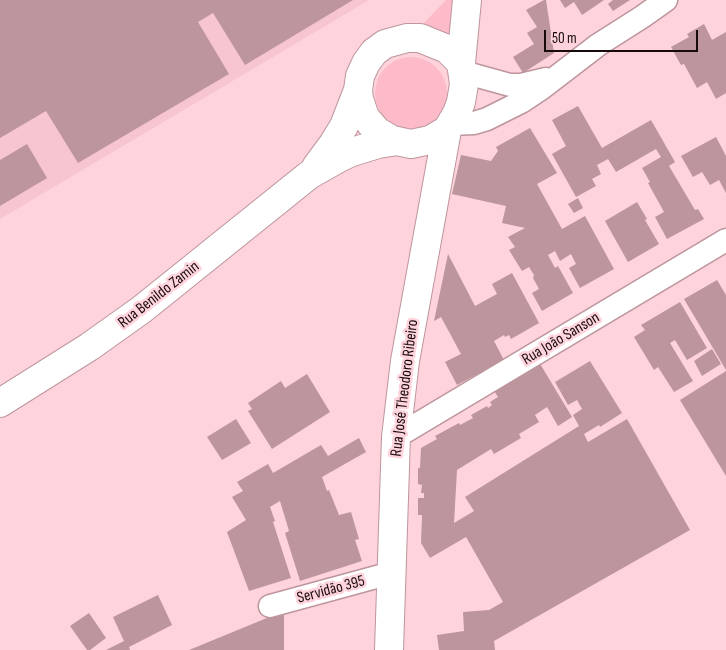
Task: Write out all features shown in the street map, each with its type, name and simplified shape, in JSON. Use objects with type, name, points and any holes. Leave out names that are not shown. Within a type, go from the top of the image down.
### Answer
[{"type":"main road","points":[[462,68],[447,48],[420,38],[407,38],[385,44],[374,52],[360,76],[359,99],[365,117],[377,131],[392,140],[411,144],[434,138],[449,127],[458,113],[462,102],[464,84],[462,68],[467,0]]},
{"type":"main road","name":"Rua Benildo Zamin","points":[[309,175],[334,144],[344,126],[358,90]]},
{"type":"main road","name":"Rua José Theodoro Ribeiro","points":[[389,650],[396,437],[405,361],[449,127]]},
{"type":"main road","name":"Rua Benildo Zamin","points":[[0,403],[89,347],[141,310],[309,175],[352,152],[378,144],[398,142]]},
{"type":"street","points":[[449,127],[487,119],[521,102],[598,45],[666,0]]},
{"type":"street","points":[[462,68],[498,82],[521,85],[559,75]]},
{"type":"street","name":"Rua João Sanson","points":[[396,437],[726,240]]},
{"type":"street","name":"Servidão 395","points":[[270,606],[391,573]]},
{"type":"shaded area","points":[[0,0],[369,0],[0,219]]},
{"type":"shaded area","points":[[446,0],[462,0],[453,40],[425,27],[424,23]]},
{"type":"shaded area","points":[[411,57],[431,63],[441,73],[447,93],[441,113],[431,123],[411,129],[391,123],[381,113],[375,93],[381,73],[391,63]]},
{"type":"building","points":[[0,0],[353,0],[245,65],[213,13],[198,22],[229,74],[78,163],[46,111],[0,138]]},
{"type":"building","points":[[546,0],[554,53],[523,73],[513,57],[534,44],[527,33],[537,27],[526,10]]},
{"type":"building","points":[[560,0],[604,0],[582,15],[574,2],[565,8]]},
{"type":"building","points":[[613,0],[630,0],[613,11],[608,4]]},
{"type":"building","points":[[704,24],[712,40],[726,32],[726,93],[716,99],[707,82],[697,88],[684,64],[681,65],[671,47],[689,37],[687,34]]},
{"type":"building","points":[[578,106],[602,148],[651,120],[675,162],[669,166],[695,210],[698,209],[704,219],[667,239],[655,217],[664,212],[642,168],[661,157],[656,149],[616,172],[608,159],[597,165],[601,174],[592,179],[596,186],[576,197],[552,154],[566,146],[552,120]]},
{"type":"building","points":[[530,128],[557,173],[537,184],[562,229],[585,216],[614,269],[580,288],[569,268],[576,264],[571,254],[560,261],[555,251],[548,255],[555,268],[558,266],[573,293],[542,311],[532,293],[539,289],[533,278],[534,275],[529,267],[522,271],[509,250],[515,247],[508,237],[525,228],[502,223],[506,206],[452,194],[461,155],[491,161],[498,151],[496,147]]},
{"type":"building","points":[[716,137],[726,156],[726,193],[719,180],[710,185],[702,172],[693,177],[681,156]]},
{"type":"building","points":[[27,144],[47,178],[0,206],[0,160]]},
{"type":"building","points":[[578,198],[583,208],[574,213],[568,204]]},
{"type":"building","points":[[637,202],[659,244],[628,262],[605,221]]},
{"type":"building","points":[[448,254],[475,306],[497,294],[492,284],[512,273],[539,323],[511,339],[509,335],[505,337],[504,335],[494,341],[504,360],[457,385],[445,362],[461,354],[441,317],[434,321]]},
{"type":"building","points":[[717,280],[726,295],[726,370],[684,299]]},
{"type":"building","points":[[680,302],[707,348],[687,360],[675,340],[670,343],[693,381],[674,392],[658,367],[654,370],[634,337],[645,330],[641,325]]},
{"type":"building","points":[[712,349],[721,364],[702,376],[694,361]]},
{"type":"building","points":[[590,361],[622,413],[600,427],[599,425],[584,434],[588,442],[627,419],[690,530],[494,641],[495,650],[439,650],[437,635],[464,631],[463,612],[489,610],[503,602],[466,537],[430,558],[421,543],[422,515],[418,515],[418,498],[424,498],[424,493],[421,493],[422,485],[418,484],[418,468],[420,468],[421,448],[437,439],[435,436],[473,418],[471,415],[487,406],[488,408],[492,405],[490,402],[498,397],[493,389],[539,362],[572,417],[558,426],[547,407],[535,415],[539,422],[519,434],[521,438],[494,454],[491,449],[457,470],[454,523],[474,511],[465,497],[579,426],[573,415],[582,409],[577,400],[568,405],[555,382]]},
{"type":"building","points":[[726,371],[726,476],[680,400]]},
{"type":"building","points":[[307,374],[330,412],[272,449],[248,411],[252,409],[248,403],[281,381],[285,388]]},
{"type":"building","points":[[236,419],[251,443],[222,460],[207,437]]},
{"type":"building","points":[[359,438],[366,452],[322,477],[339,515],[351,512],[359,539],[355,540],[362,561],[300,581],[285,533],[289,531],[280,501],[270,507],[291,578],[249,591],[227,532],[246,520],[232,497],[243,491],[237,482],[268,464],[273,473],[321,445],[328,456]]},
{"type":"building","points":[[158,595],[172,625],[129,647],[130,650],[106,650],[124,641],[113,617]]},
{"type":"building","points":[[284,611],[284,650],[189,650]]},
{"type":"building","points":[[89,613],[106,638],[90,650],[87,650],[70,626]]}]
